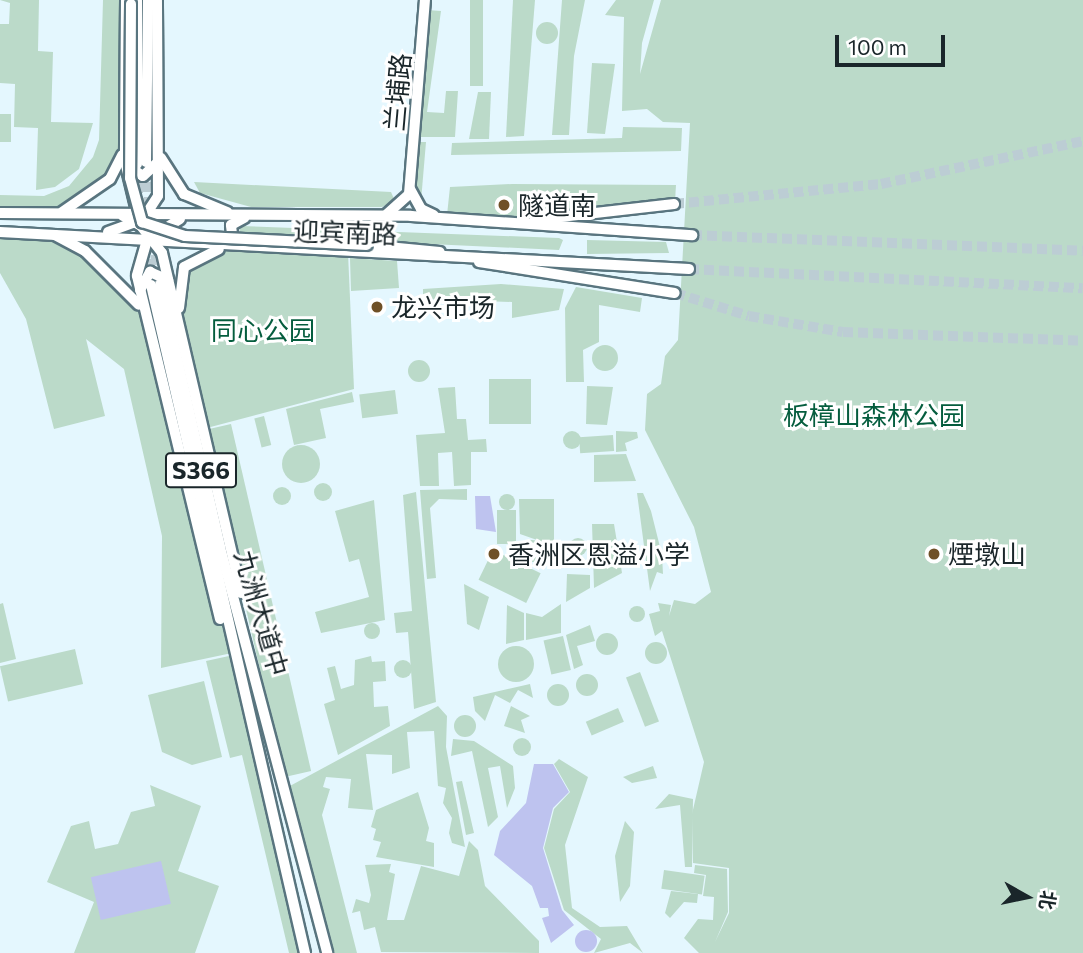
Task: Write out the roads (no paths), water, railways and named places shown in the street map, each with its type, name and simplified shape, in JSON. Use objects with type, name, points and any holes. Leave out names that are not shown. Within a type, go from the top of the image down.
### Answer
[{"type":"main road","points":[[131,1],[141,163],[148,0]]},
{"type":"main road","points":[[82,234],[142,218],[158,196],[157,0]]},
{"type":"main road","name":"兰埔路","points":[[410,188],[425,0]]},
{"type":"main road","points":[[131,1],[125,161],[142,218],[152,237],[160,283],[187,361],[253,652]]},
{"type":"main road","points":[[131,1],[130,178],[142,222],[185,236],[367,245],[675,293]]},
{"type":"main road","points":[[57,214],[110,179],[125,134]]},
{"type":"main road","points":[[158,147],[184,194],[212,208],[251,216]]},
{"type":"main road","points":[[125,161],[143,176],[158,160]]},
{"type":"main road","points":[[383,215],[397,209],[410,188]]},
{"type":"main road","points":[[410,188],[421,209],[440,218]]},
{"type":"main road","points":[[505,223],[674,204]]},
{"type":"main road","points":[[0,214],[117,214],[142,218],[383,215],[692,234]]},
{"type":"main road","points":[[25,214],[25,232]]},
{"type":"main road","points":[[0,232],[152,237],[201,216]]},
{"type":"main road","points":[[246,249],[233,243],[230,229],[251,216]]},
{"type":"main road","points":[[47,233],[101,265],[133,295],[144,318]]},
{"type":"main road","points":[[152,237],[137,262],[144,318],[208,587],[232,653]]},
{"type":"main road","name":"迎宾南路","points":[[152,237],[174,242],[246,249],[690,269]]},
{"type":"main road","points":[[187,361],[180,272],[197,257],[232,247]]},
{"type":"main road","points":[[139,291],[150,272],[160,283]]},
{"type":"main road","name":"九洲大道中","points":[[160,283],[220,547],[253,652],[327,953]]},
{"type":"main road","name":"九洲大道中","points":[[160,283],[232,653],[305,953]]},
{"type":"water","points":[[475,496],[490,496],[496,532],[476,529]]},
{"type":"water","points":[[534,764],[553,764],[569,792],[553,808],[543,848],[562,910],[574,925],[551,943],[542,918],[549,916],[548,908],[540,908],[532,886],[494,855],[500,831],[526,803]]},
{"type":"water","points":[[161,861],[171,904],[101,920],[91,877]]},
{"type":"water","points":[[586,930],[594,933],[597,941],[594,949],[586,952],[578,949],[575,941],[578,933]]},
{"type":"tunnel","points":[[674,204],[881,184],[1083,141]]},
{"type":"tunnel","points":[[146,167],[150,211]]},
{"type":"tunnel","points":[[137,168],[141,208]]},
{"type":"tunnel","points":[[692,235],[1083,251]]},
{"type":"tunnel","points":[[153,240],[159,280]]},
{"type":"tunnel","points":[[146,244],[150,278]]},
{"type":"tunnel","points":[[689,269],[1083,288]]},
{"type":"tunnel","points":[[675,293],[749,316],[843,332],[1083,341]]},
{"type":"place","name":"隧道南","points":[[504,205]]},
{"type":"place","name":"龙兴市场","points":[[377,307]]},
{"type":"place","name":"香洲区恩溢小学","points":[[494,554]]},
{"type":"place","name":"煙墩山","points":[[934,554]]},
{"type":"park label","name":"同心公园","points":[[263,330]]},
{"type":"park label","name":"板樟山森林公园","points":[[874,415]]}]
